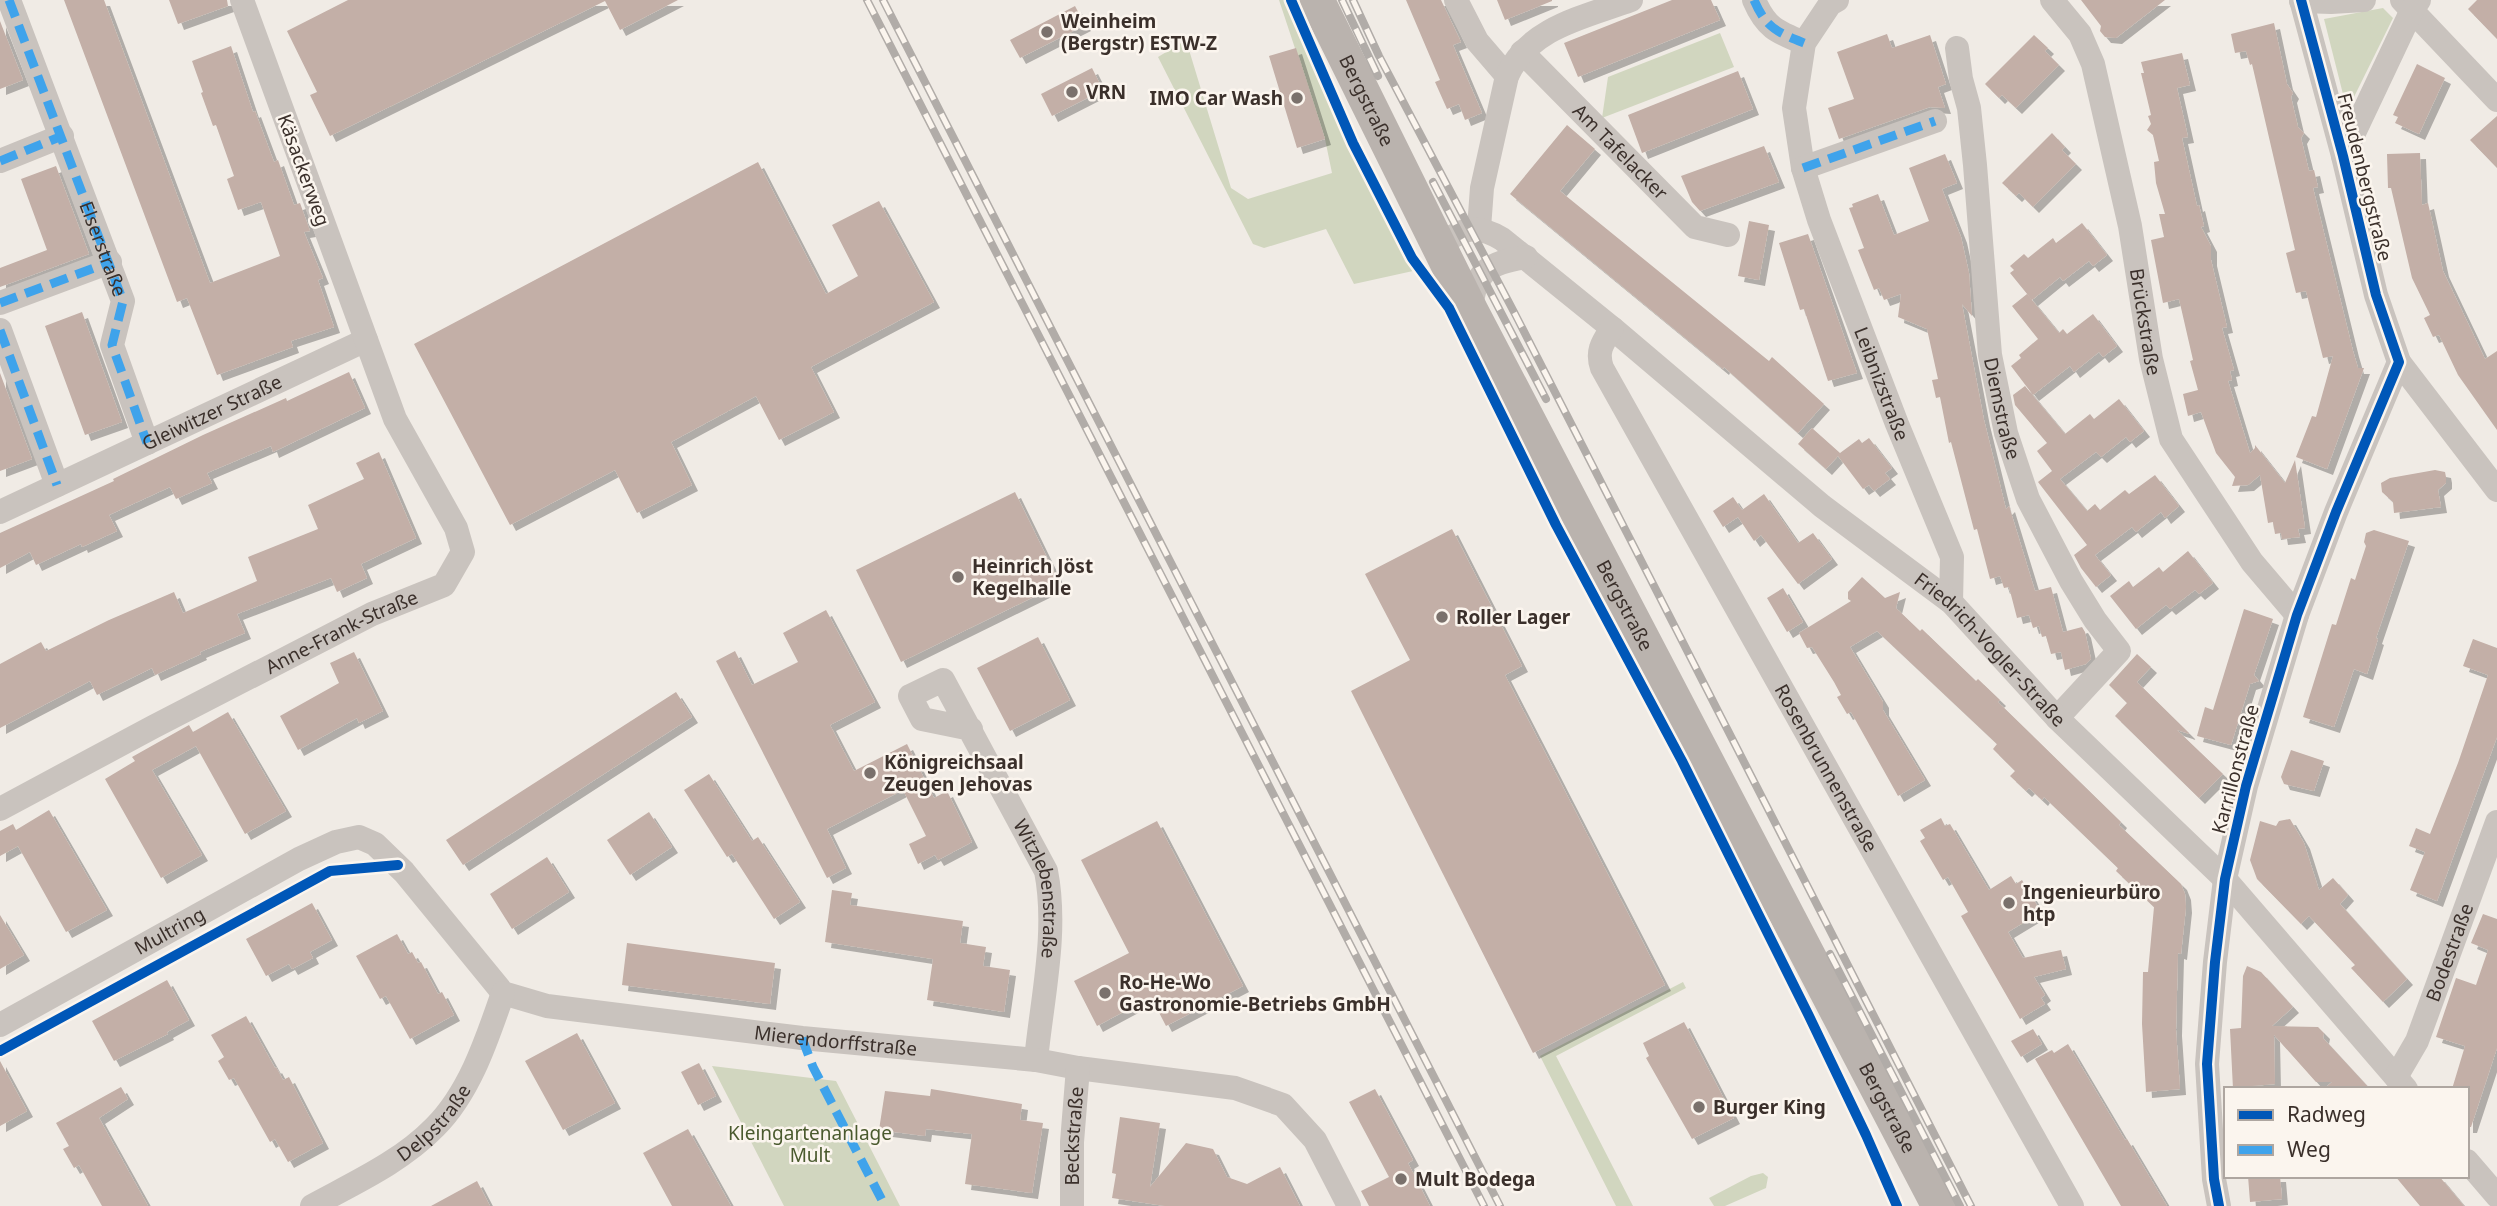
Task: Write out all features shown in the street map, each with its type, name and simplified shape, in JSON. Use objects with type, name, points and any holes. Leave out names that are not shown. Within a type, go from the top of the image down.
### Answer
[{"type":"main road","name":"Bergstraße","points":[[1317,0],[1471,311],[1939,1206]]},
{"type":"street","name":"Elserstraße","points":[[0,3],[8,0],[110,262],[123,301],[112,345],[147,443]]},
{"type":"street","name":"Käsackerweg","points":[[242,0],[366,340]]},
{"type":"street","points":[[1456,0],[1477,41],[1507,76]]},
{"type":"street","points":[[1437,245],[1470,229],[1479,228],[1482,188],[1507,76],[1515,59],[1538,37],[1602,5],[1631,0]]},
{"type":"street","points":[[1754,0],[1760,15],[1774,31],[1804,43],[1830,4],[1837,0]]},
{"type":"street","name":"Brückstraße","points":[[2052,0],[2080,34],[2093,64],[2130,226],[2151,359],[2171,439],[2252,562],[2297,615]]},
{"type":"street","points":[[2301,1],[2364,0]]},
{"type":"street","name":"Freudenbergstraße","points":[[2301,1],[2343,156],[2376,295],[2399,362],[2497,490]]},
{"type":"street","points":[[2343,156],[2411,3],[2497,100]]},
{"type":"street","name":"Leibnizstraße","points":[[1804,43],[1794,108],[1803,168],[1819,220],[1897,424],[1952,557],[1951,602]]},
{"type":"street","name":"Diemstraße","points":[[1958,48],[1961,79],[1969,108],[1975,165],[1990,355],[2006,433],[2028,499],[2071,581],[2095,620],[2119,651],[2057,718]]},
{"type":"street","name":"Am Tafelacker","points":[[1522,52],[1696,227],[1728,235]]},
{"type":"street","points":[[1803,168],[1936,121]]},
{"type":"street","points":[[0,161],[62,136]]},
{"type":"street","name":"Friedrich-Vogler-Straße","points":[[1479,228],[1488,230],[1526,257],[1822,506],[1951,602],[2057,718],[2225,879],[2401,1083]]},
{"type":"street","points":[[1471,311],[1475,287],[1486,270],[1500,262],[1526,257]]},
{"type":"street","points":[[0,303],[110,262]]},
{"type":"street","name":"Rosenbrunnenstraße","points":[[1612,328],[1600,347],[1598,358],[1602,368],[2072,1206]]},
{"type":"street","points":[[0,330],[57,485]]},
{"type":"street","name":"Gleiwitzer Straße","points":[[0,512],[366,340]]},
{"type":"street","name":"Anne-Frank-Straße","points":[[0,809],[360,621],[444,585],[463,552],[456,528],[395,419],[366,340]]},
{"type":"street","name":"Karrillonstraße","points":[[2219,1206],[2214,1179],[2207,1064],[2225,879],[2246,786],[2297,615],[2336,512],[2399,362]]},
{"type":"street","name":"Witzlebenstraße","points":[[971,729],[1046,871],[1051,897],[1050,925],[1036,1060]]},
{"type":"street","name":"Bodestraße","points":[[2401,1083],[2497,822]]},
{"type":"street","name":"Multring","points":[[2,1022],[244,888],[336,842],[359,837],[375,844],[404,872],[503,993]]},
{"type":"street","name":"Mierendorffstraße","points":[[503,993],[547,1006],[802,1038],[1036,1060],[1235,1088],[1283,1105],[1315,1140],[1349,1206]]},
{"type":"street","name":"Delpstraße","points":[[312,1206],[402,1154],[435,1127],[456,1101],[464,1086],[488,1037],[503,993]]},
{"type":"street","name":"Beckstraße","points":[[1072,1206],[1072,1142],[1078,1068]]},
{"type":"street","points":[[2469,1163],[2497,1196]]},
{"type":"green space","points":[[1279,0],[1287,0],[1354,156],[1413,271],[1354,284],[1326,229],[1264,248],[1253,244],[1158,57],[1186,40],[1231,188],[1248,199],[1332,173],[1325,139]]},
{"type":"green space","points":[[2383,8],[2393,18],[2352,101],[2345,102],[2324,19]]},
{"type":"green space","points":[[1720,33],[1734,67],[1602,118],[1608,77]]},
{"type":"green space","points":[[1683,982],[1686,988],[1556,1056],[1633,1206],[1616,1206],[1540,1056]]},
{"type":"green space","name":"Kleingartenanlage Mult","points":[[712,1066],[836,1081],[900,1206],[784,1206]]},
{"type":"green space","points":[[1763,1173],[1768,1177],[1766,1188],[1725,1206],[1714,1206],[1709,1198],[1751,1176]]},
{"type":"building","points":[[64,0],[104,0],[210,283],[280,256],[261,202],[238,210],[227,179],[234,176],[216,125],[213,126],[192,61],[231,46],[253,112],[255,111],[274,162],[278,160],[294,205],[300,203],[310,231],[304,232],[323,278],[318,280],[334,327],[291,341],[293,347],[217,375],[187,298],[177,302]]},
{"type":"building","points":[[169,0],[227,0],[228,6],[178,24]]},
{"type":"building","points":[[348,0],[678,0],[620,30],[605,1],[330,136],[310,95],[317,92],[287,31]]},
{"type":"building","points":[[1406,0],[1441,0],[1461,42],[1453,45],[1482,113],[1465,120],[1459,104],[1447,109],[1435,82],[1440,80]]},
{"type":"building","points":[[1497,0],[1552,0],[1552,1],[1505,20]]},
{"type":"building","points":[[1672,0],[1711,0],[1720,20],[1578,77],[1564,43]]},
{"type":"building","points":[[2081,0],[2165,0],[2116,38],[2105,37],[2100,31],[2101,26]]},
{"type":"building","points":[[2477,0],[2497,0],[2497,39],[2468,9]]},
{"type":"building","name":"Weinheim (Bergstr) ESTW-Z","points":[[1075,6],[1085,25],[1020,58],[1010,40]]},
{"type":"building","points":[[0,21],[23,80],[0,89]]},
{"type":"building","points":[[2274,23],[2287,84],[2293,93],[2291,97],[2298,127],[2304,133],[2301,138],[2309,171],[2314,170],[2318,187],[2313,188],[2353,351],[2358,368],[2364,368],[2327,469],[2296,457],[2312,416],[2316,417],[2333,356],[2323,358],[2306,291],[2296,293],[2286,253],[2295,250],[2252,64],[2250,65],[2246,51],[2235,53],[2231,34]]},
{"type":"building","points":[[1887,34],[1892,48],[1930,35],[1946,84],[1938,87],[1945,108],[1930,107],[1839,139],[1828,108],[1854,99],[1837,52]]},
{"type":"building","points":[[2034,35],[2048,48],[2045,51],[2059,65],[2016,108],[2002,95],[1999,98],[1985,84]]},
{"type":"building","name":"IMO Car Wash","points":[[1296,48],[1325,139],[1297,148],[1269,56]]},
{"type":"building","points":[[2182,53],[2190,85],[2177,88],[2188,137],[2182,138],[2204,226],[2201,227],[2211,246],[2211,260],[2227,327],[2222,328],[2234,370],[2230,371],[2232,380],[2228,381],[2250,453],[2255,445],[2285,483],[2295,460],[2305,528],[2298,529],[2300,537],[2282,539],[2281,533],[2275,534],[2273,522],[2268,523],[2260,475],[2248,485],[2232,486],[2235,477],[2216,453],[2201,412],[2188,416],[2183,394],[2198,390],[2179,299],[2163,303],[2151,240],[2164,237],[2159,214],[2165,214],[2156,183],[2154,162],[2159,161],[2153,135],[2147,130],[2151,124],[2148,116],[2151,115],[2141,73],[2144,73],[2141,62]]},
{"type":"building","points":[[2417,64],[2445,78],[2419,134],[2395,123],[2398,117],[2393,115]]},
{"type":"building","name":"VRN","points":[[1092,68],[1103,90],[1052,116],[1041,94]]},
{"type":"building","points":[[1738,71],[1753,109],[1642,153],[1628,115]]},
{"type":"building","points":[[2497,116],[2497,168],[2470,140]]},
{"type":"building","points":[[1567,125],[1595,149],[1560,191],[1769,361],[1772,357],[1824,404],[1798,433],[1724,367],[1723,369],[1510,194]]},
{"type":"building","points":[[2052,133],[2065,147],[2062,150],[2076,164],[2033,207],[2019,193],[2016,196],[2002,183]]},
{"type":"building","points":[[1764,146],[1779,182],[1700,211],[1692,202],[1681,176]]},
{"type":"building","points":[[2420,153],[2422,205],[2428,203],[2443,271],[2485,359],[2497,351],[2497,430],[2458,375],[2439,335],[2433,337],[2424,318],[2430,315],[2412,278],[2391,188],[2388,188],[2387,154]]},
{"type":"building","points":[[1945,154],[1957,183],[1942,189],[1961,237],[1969,273],[1972,316],[1962,304],[1984,420],[2006,509],[2009,506],[2035,591],[2051,587],[2063,632],[2082,627],[2085,632],[2091,659],[2086,664],[2065,670],[2061,652],[2051,654],[2046,636],[2042,637],[2039,626],[2033,628],[2029,615],[2017,618],[2009,587],[2004,588],[2000,576],[1990,579],[1951,442],[1949,443],[1940,397],[1936,398],[1932,380],[1938,379],[1927,329],[1898,317],[1901,294],[1884,300],[1879,288],[1874,290],[1858,250],[1864,248],[1849,208],[1853,207],[1852,204],[1878,194],[1894,235],[1929,221],[1909,168]]},
{"type":"building","points":[[758,162],[826,294],[858,276],[832,225],[879,201],[934,302],[811,367],[834,412],[779,440],[756,396],[671,442],[692,485],[637,513],[615,470],[510,525],[414,344]]},
{"type":"building","points":[[56,166],[89,254],[0,287],[0,268],[47,250],[21,179]]},
{"type":"building","points":[[1749,221],[1769,225],[1759,280],[1738,276]]},
{"type":"building","points":[[2082,223],[2107,255],[2093,266],[2089,261],[2063,281],[2060,277],[2032,300],[2010,273],[2014,270],[2010,266],[2024,254],[2028,258],[2053,238],[2056,243]]},
{"type":"building","points":[[1808,234],[1857,373],[1828,381],[1804,309],[1800,310],[1779,243]]},
{"type":"building","points":[[2027,294],[2059,333],[2063,329],[2067,334],[2093,314],[2117,346],[2103,357],[2099,352],[2074,372],[2070,366],[2033,395],[2011,366],[2021,358],[2019,355],[2038,339],[2012,306]]},
{"type":"building","points":[[82,312],[122,422],[85,435],[45,326]]},
{"type":"building","points":[[349,372],[365,408],[273,452],[271,446],[207,473],[212,483],[176,499],[170,487],[109,515],[117,531],[82,547],[81,544],[36,565],[30,552],[0,568],[0,533],[114,481],[113,479],[203,435]]},
{"type":"building","points":[[0,373],[32,459],[0,471]]},
{"type":"building","points":[[2025,386],[2065,434],[2090,414],[2094,419],[2119,399],[2144,431],[2130,442],[2126,437],[2101,457],[2096,452],[2060,479],[2087,511],[2095,504],[2100,510],[2125,490],[2129,494],[2155,475],[2179,506],[2165,518],[2161,512],[2136,532],[2132,527],[2095,555],[2111,575],[2096,587],[2074,555],[2087,545],[2038,482],[2052,471],[2037,451],[2047,443],[2015,405],[2013,395]]},
{"type":"building","points":[[1812,428],[1840,453],[1859,439],[1862,443],[1869,438],[1892,468],[1885,473],[1890,479],[1874,491],[1869,485],[1863,489],[1838,456],[1826,469],[1798,444]]},
{"type":"building","points":[[379,452],[416,538],[361,564],[367,578],[337,592],[331,578],[237,614],[245,633],[155,675],[152,668],[97,695],[90,681],[0,728],[0,664],[41,642],[46,651],[174,592],[183,613],[257,581],[248,557],[318,529],[308,505],[364,479],[356,463]]},
{"type":"building","points":[[2435,470],[2445,472],[2446,477],[2446,483],[2438,490],[2441,507],[2394,513],[2393,502],[2382,492],[2381,483],[2390,478]]},
{"type":"building","name":"Heinrich Jöst Kegelhalle","points":[[1015,492],[1060,584],[901,662],[856,570]]},
{"type":"building","points":[[1764,494],[1798,543],[1813,533],[1832,559],[1798,584],[1761,535],[1754,541],[1738,517],[1723,527],[1713,511],[1733,497],[1742,510]]},
{"type":"building","points":[[1452,529],[1522,666],[1505,675],[1665,985],[1533,1053],[1351,691],[1410,660],[1365,574]]},
{"type":"building","points":[[2374,530],[2409,541],[2376,638],[2378,639],[2367,674],[2354,669],[2334,727],[2303,717],[2332,624],[2336,625],[2351,578],[2355,580],[2366,546],[2366,533]]},
{"type":"building","points":[[2188,551],[2213,583],[2199,594],[2195,590],[2170,609],[2166,605],[2136,629],[2110,596],[2129,581],[2133,587],[2159,567],[2163,572]]},
{"type":"building","points":[[1862,577],[1885,598],[1900,592],[1896,608],[2000,700],[1998,702],[2181,884],[2186,907],[2181,954],[2178,953],[2176,1030],[2180,1089],[2146,1092],[2142,1024],[2143,972],[2148,972],[2154,907],[2116,871],[2118,868],[2044,797],[2042,800],[2029,788],[2026,791],[2010,776],[2015,771],[1993,749],[1997,744],[1877,631],[1850,647],[1883,702],[1883,710],[1925,780],[1898,796],[1851,712],[1847,714],[1837,697],[1841,695],[1834,682],[1812,647],[1807,648],[1799,633],[1851,601],[1848,599],[1848,592]]},
{"type":"building","points":[[1783,588],[1803,622],[1787,632],[1767,598]]},
{"type":"building","points":[[2244,609],[2273,619],[2254,675],[2259,681],[2250,684],[2231,745],[2197,736],[2205,707],[2213,710]]},
{"type":"building","points":[[826,610],[875,702],[830,725],[854,771],[907,744],[934,798],[947,791],[972,842],[938,860],[935,855],[918,864],[909,844],[926,836],[903,790],[827,829],[846,868],[827,878],[716,661],[735,651],[752,685],[798,662],[783,633]]},
{"type":"building","points":[[1038,637],[1070,700],[1010,731],[977,668]]},
{"type":"building","points":[[2473,639],[2497,648],[2497,737],[2437,901],[2410,890],[2425,852],[2409,846],[2416,828],[2430,834],[2488,675],[2463,666]]},
{"type":"building","points":[[354,652],[383,711],[359,723],[357,718],[298,750],[280,716],[339,683],[330,663]]},
{"type":"building","points":[[2137,654],[2151,667],[2137,682],[2190,734],[2177,730],[2223,774],[2199,798],[2115,716],[2127,703],[2109,685]]},
{"type":"building","points":[[676,692],[692,717],[463,865],[446,840]]},
{"type":"building","points":[[228,712],[286,811],[245,834],[196,746],[152,770],[202,855],[161,878],[105,779],[135,761],[132,757],[189,725],[193,732]]},
{"type":"building","points":[[2291,750],[2324,761],[2314,791],[2284,784],[2281,777]]},
{"type":"building","points":[[709,774],[752,841],[758,837],[800,902],[774,919],[732,854],[727,857],[684,790]]},
{"type":"building","points":[[49,810],[107,910],[66,932],[18,846],[0,856],[0,831],[13,824],[16,830]]},
{"type":"building","points":[[649,812],[672,847],[630,875],[607,840]]},
{"type":"building","points":[[1941,818],[1945,826],[1950,824],[1989,890],[2011,876],[2016,884],[2022,880],[2041,912],[2008,932],[2023,958],[2061,950],[2066,969],[2034,977],[2045,995],[2041,998],[2045,1004],[2020,1019],[1961,916],[1968,912],[1948,877],[1943,880],[1920,841],[1925,838],[1920,830]]},
{"type":"building","points":[[2290,819],[2304,843],[2319,890],[2333,878],[2348,895],[2340,904],[2407,979],[2383,1002],[2351,968],[2355,965],[2309,916],[2301,924],[2257,879],[2250,860],[2260,821],[2276,826],[2279,821]]},
{"type":"building","points":[[1157,821],[1243,986],[1166,1026],[1151,997],[1097,1026],[1074,981],[1129,953],[1081,860]]},
{"type":"building","points":[[547,857],[569,892],[512,929],[490,894]]},
{"type":"building","points":[[832,890],[852,893],[850,905],[963,921],[960,943],[986,947],[983,966],[1010,970],[1004,1012],[927,1000],[933,959],[825,942]]},
{"type":"building","points":[[312,903],[332,940],[310,952],[313,958],[292,969],[289,964],[266,976],[246,939]]},
{"type":"building","points":[[2483,914],[2497,919],[2497,1048],[2469,1127],[2469,1087],[2453,1087],[2465,1046],[2436,1037],[2456,978],[2476,985],[2488,950],[2471,943]]},
{"type":"building","points":[[0,915],[24,955],[0,969]]},
{"type":"building","points":[[397,934],[408,954],[412,952],[418,963],[421,962],[438,994],[442,992],[454,1015],[410,1039],[386,996],[380,999],[356,956]]},
{"type":"building","points":[[627,943],[775,963],[770,1004],[622,985]]},
{"type":"building","points":[[2247,966],[2261,972],[2293,1007],[2272,1026],[2318,1027],[2324,1033],[2323,1038],[2368,1087],[2326,1087],[2332,1082],[2316,1082],[2274,1035],[2275,1084],[2233,1087],[2230,1029],[2241,1028],[2243,976]]},
{"type":"building","points":[[167,980],[189,1020],[167,1032],[168,1034],[114,1061],[92,1021]]},
{"type":"building","points":[[246,1016],[283,1080],[289,1077],[323,1143],[288,1162],[275,1139],[270,1142],[234,1078],[229,1080],[218,1061],[224,1057],[211,1035]]},
{"type":"building","points":[[1684,1022],[1734,1118],[1692,1139],[1646,1058],[1649,1056],[1643,1043]]},
{"type":"building","points":[[2033,1029],[2042,1044],[2021,1057],[2011,1041]]},
{"type":"building","points":[[577,1033],[615,1103],[563,1130],[525,1061]]},
{"type":"building","points":[[2068,1044],[2167,1206],[2121,1206],[2035,1059],[2052,1050],[2054,1053]]},
{"type":"building","points":[[0,1061],[27,1111],[0,1126]]},
{"type":"building","points":[[699,1063],[716,1096],[698,1105],[681,1072]]},
{"type":"building","points":[[121,1087],[128,1099],[99,1118],[148,1206],[102,1206],[79,1165],[74,1168],[63,1149],[69,1146],[56,1123]]},
{"type":"building","points":[[931,1089],[1022,1104],[1020,1120],[1043,1123],[1032,1193],[965,1184],[972,1134],[926,1129],[925,1136],[879,1130],[885,1091],[930,1096]]},
{"type":"building","points":[[1375,1089],[1413,1160],[1408,1163],[1430,1206],[1369,1206],[1361,1191],[1389,1177],[1349,1102]]},
{"type":"building","points":[[1120,1117],[1160,1123],[1150,1187],[1186,1143],[1213,1149],[1227,1177],[1247,1184],[1280,1167],[1300,1206],[1165,1206],[1112,1198],[1116,1174],[1112,1173]]},
{"type":"building","points":[[688,1129],[731,1206],[672,1206],[643,1153]]},
{"type":"building","points":[[2248,1178],[2280,1178],[2282,1199],[2250,1202]]},
{"type":"building","points":[[2397,1178],[2441,1178],[2464,1206],[2420,1206]]},
{"type":"building","points":[[477,1181],[490,1206],[431,1206]]},
{"type":"railway","points":[[867,0],[1484,1206]]},
{"type":"railway","points":[[883,0],[1500,1206]]},
{"type":"railway","points":[[1342,0],[1378,76]]},
{"type":"railway","points":[[1353,0],[1379,56],[1514,312],[1971,1206]]},
{"type":"railway","points":[[1433,182],[1546,399]]},
{"type":"railway","points":[[1830,954],[1960,1206]]},
{"type":"marked path","points":[[9,0],[123,301],[112,345],[147,443]]},
{"type":"marked path","points":[[1754,0],[1773,28],[1804,43]]},
{"type":"marked path","points":[[1803,168],[1935,121]]},
{"type":"marked path","points":[[0,161],[62,136]]},
{"type":"marked path","points":[[0,303],[110,262]]},
{"type":"marked path","points":[[0,330],[57,485]]},
{"type":"marked path","points":[[802,1038],[813,1067],[885,1206]]},
{"type":"cycle path","points":[[1291,0],[1353,143],[1412,258],[1449,308],[1556,525],[1682,761],[1809,1016],[1897,1206]]},
{"type":"cycle path","points":[[2219,1206],[2214,1179],[2207,1064],[2225,879],[2246,786],[2297,615],[2336,512],[2399,362],[2376,295],[2343,156],[2301,0]]},
{"type":"cycle path","points":[[0,1051],[330,871],[398,865]]},
{"type":"place","name":"Weinheim (Bergstr) ESTW-Z","points":[[1047,32]]},
{"type":"place","name":"VRN","points":[[1072,92]]},
{"type":"place","name":"IMO Car Wash","points":[[1297,98]]},
{"type":"place","name":"Heinrich Jöst Kegelhalle","points":[[958,577]]},
{"type":"place","name":"Roller Lager","points":[[1442,617]]},
{"type":"place","name":"Königreichsaal Zeugen Jehovas","points":[[870,773]]},
{"type":"place","name":"Ingenieurbüro htp","points":[[2009,903]]},
{"type":"place","name":"Ro-He-Wo Gastronomie-Betriebs GmbH","points":[[1105,993]]},
{"type":"place","name":"Burger King","points":[[1699,1107]]},
{"type":"place","name":"Mult Bodega","points":[[1401,1179]]}]
